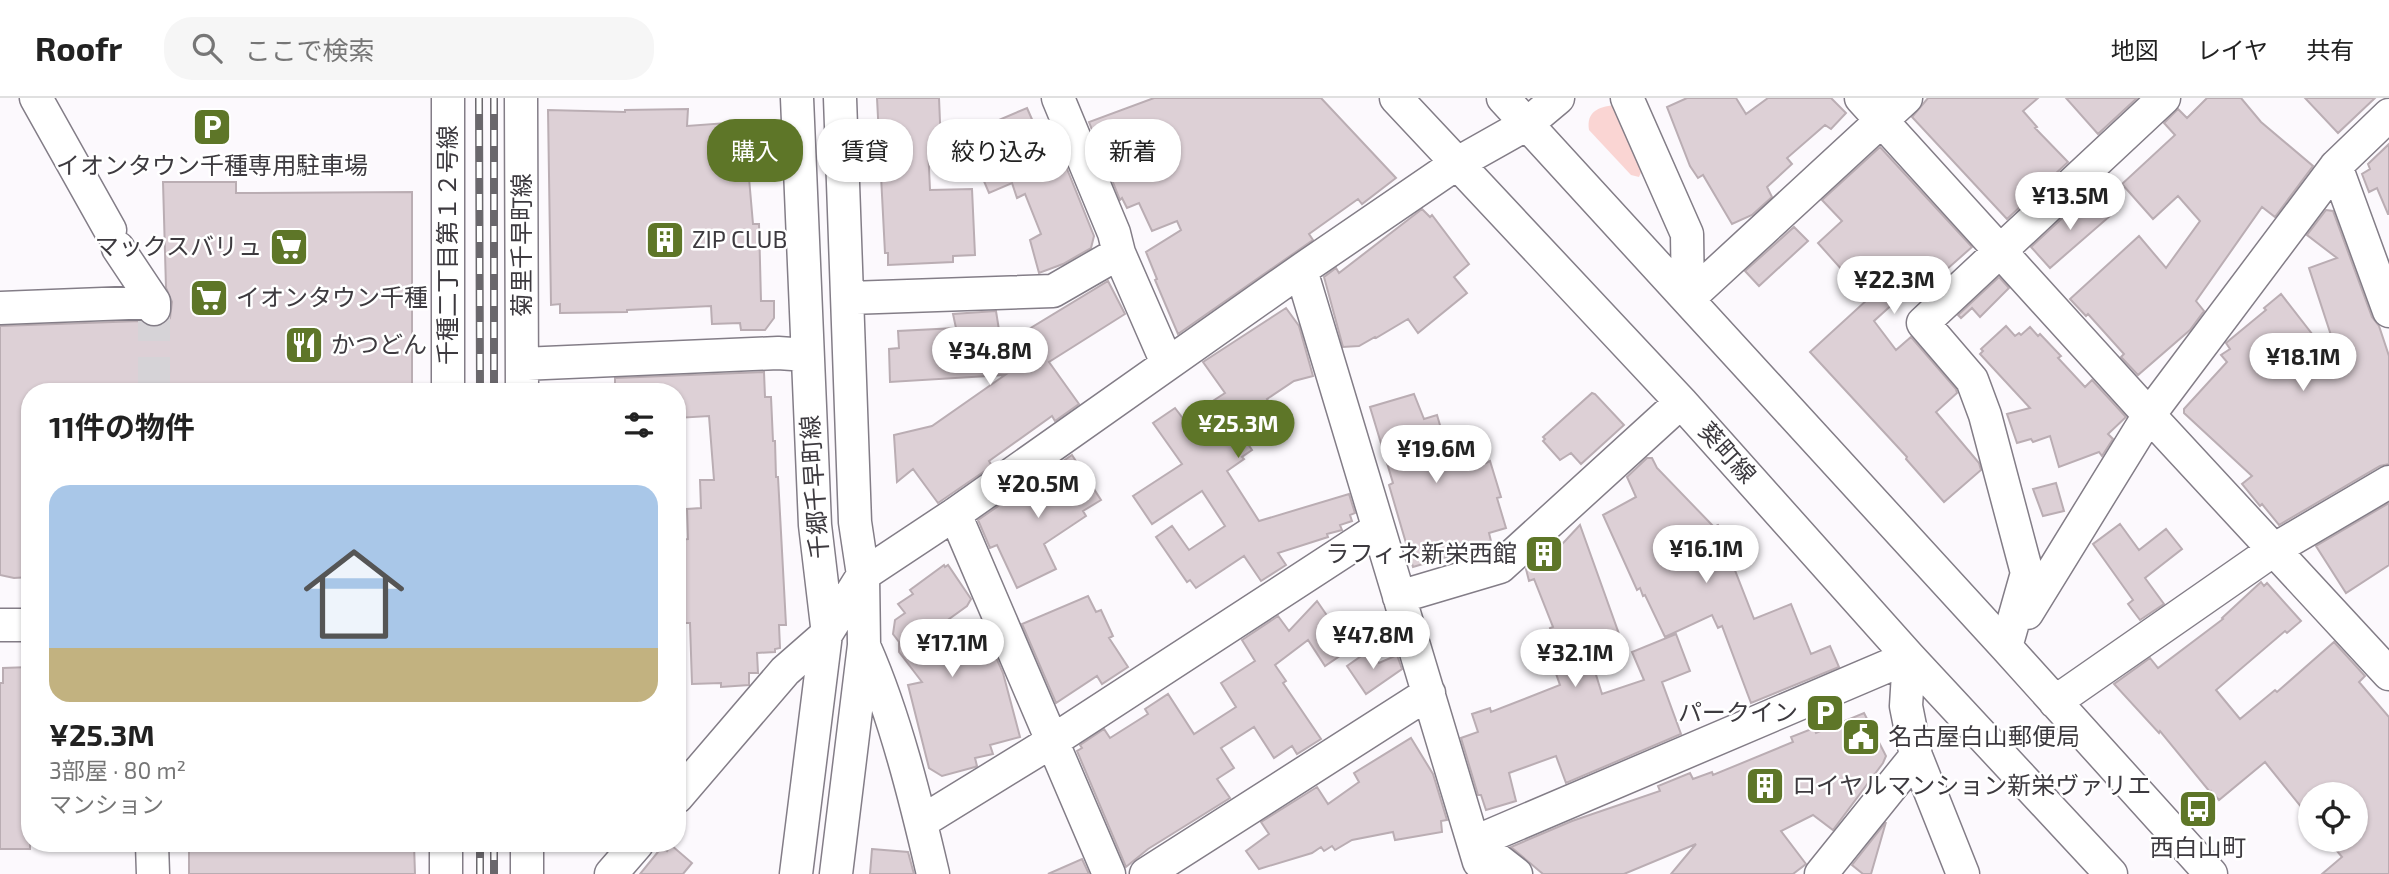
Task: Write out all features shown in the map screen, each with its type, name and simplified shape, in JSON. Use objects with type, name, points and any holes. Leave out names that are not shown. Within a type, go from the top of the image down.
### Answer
[{"type":"street","points":[[0,308],[154,306],[36,98]]},
{"type":"street","name":"千種二丁目第１２号線","points":[[448,98],[448,383]]},
{"type":"street","name":"菊里千早町線","points":[[521,98],[522,378]]},
{"type":"street","name":"千郷千早町線","points":[[796,874],[827,626],[815,525],[797,98]]},
{"type":"street","name":"千郷千早町線","points":[[836,874],[864,645],[863,575],[855,522],[840,98]]},
{"type":"street","points":[[1058,98],[1114,233],[1119,253],[1167,363]]},
{"type":"street","name":"葵町線","points":[[1395,98],[1681,402],[1909,657],[2111,874]]},
{"type":"street","points":[[1503,98],[2211,874]]},
{"type":"street","points":[[686,786],[785,671],[825,636],[863,575],[955,514],[1167,363],[1456,164],[1527,124],[1558,98]]},
{"type":"street","points":[[1626,98],[1687,234],[1688,299]]},
{"type":"street","points":[[1688,299],[1871,109],[1906,98]]},
{"type":"street","points":[[2006,647],[2027,573],[1985,415],[1972,380],[1923,323],[2164,98]]},
{"type":"street","points":[[1871,109],[2389,674]]},
{"type":"street","points":[[2006,647],[2149,415],[2336,166],[2389,116]]},
{"type":"street","points":[[2336,166],[2389,311]]},
{"type":"street","points":[[849,298],[1053,291],[1119,253]]},
{"type":"street","points":[[1301,270],[1475,842],[1482,874]]},
{"type":"street","points":[[522,378],[778,353],[807,355]]},
{"type":"street","points":[[1399,597],[1500,567],[1681,402]]},
{"type":"street","points":[[2055,702],[2274,549],[2389,482]]},
{"type":"street","points":[[955,514],[1109,874]]},
{"type":"street","points":[[921,822],[1051,742],[1378,529]]},
{"type":"street","points":[[0,625],[21,625]]},
{"type":"street","points":[[825,636],[864,645],[877,676],[921,822],[933,874]]},
{"type":"street","points":[[1475,842],[1909,657],[1906,706],[1916,756],[1963,874]]},
{"type":"street","points":[[1146,874],[1429,693]]},
{"type":"street","points":[[1821,874],[1916,756]]},
{"type":"street","points":[[1475,842],[1516,874]]},
{"type":"street","points":[[152,852],[153,874]]},
{"type":"street","points":[[446,852],[446,874]]},
{"type":"street","points":[[527,852],[527,874]]},
{"type":"street","points":[[611,874],[630,852]]},
{"type":"shaded area","points":[[1614,105],[1642,170],[1639,177],[1631,175],[1589,130],[1589,119],[1594,112]]},
{"type":"building","points":[[877,98],[939,98],[940,119],[927,119],[927,182],[930,182],[930,190],[972,189],[975,255],[953,256],[953,262],[888,265],[881,182],[913,182],[913,119],[878,119]]},
{"type":"building","points":[[1154,98],[1321,98],[1396,178],[1362,204],[1358,199],[1309,234],[1313,240],[1178,334],[1146,252],[1181,230],[1177,221],[1152,231],[1139,203],[1127,208],[1122,198],[1120,200],[1113,182],[1181,182],[1181,119],[1097,119]]},
{"type":"building","points":[[1687,98],[1736,98],[1746,114],[1768,98],[1831,98],[1846,113],[1831,129],[1825,125],[1787,158],[1792,164],[1767,187],[1772,197],[1752,215],[1732,224],[1703,175],[1698,178],[1690,166],[1667,107]]},
{"type":"building","points":[[1928,98],[2038,98],[2023,111],[2037,127],[2035,128],[2068,162],[2007,219],[1912,117]]},
{"type":"building","points":[[2066,98],[2137,98],[2098,134]]},
{"type":"building","points":[[2207,98],[2241,98],[2261,122],[2313,166],[2275,217],[2262,207],[2196,301],[2204,311],[2190,330],[2138,375],[2121,357],[2124,354],[2088,314],[2086,316],[2070,299],[2139,236],[2166,268],[2200,221],[2178,196],[2153,219],[2122,184],[2175,135],[2164,123],[2178,109],[2187,118]]},
{"type":"building","points":[[2305,98],[2375,98],[2338,133]]},
{"type":"building","points":[[1027,108],[1032,119],[1001,119]]},
{"type":"building","points":[[688,109],[687,126],[707,125],[707,182],[749,182],[753,224],[759,224],[761,301],[774,301],[774,318],[765,330],[741,330],[740,323],[712,324],[711,306],[627,312],[560,313],[560,304],[551,305],[548,110]]},
{"type":"building","points":[[2389,144],[2388,214],[2377,188],[2369,192],[2362,174],[2370,169],[2368,164]]},
{"type":"building","points":[[1880,147],[1972,247],[1938,277],[1946,276],[1935,287],[1931,283],[1922,291],[1910,279],[1901,287],[1906,292],[1874,321],[1896,350],[1911,337],[1956,389],[1957,393],[1936,412],[1979,463],[1981,470],[1944,502],[1907,457],[1810,352],[1868,299],[1818,243],[1842,221],[1822,200]]},
{"type":"building","points":[[1071,179],[1094,236],[1091,248],[1063,264],[1039,273],[1030,240],[1041,234],[1025,194],[1017,198],[1012,183],[989,193],[984,182],[1071,182]]},
{"type":"building","name":"マックスバリュ","points":[[163,182],[236,182],[236,193],[412,192],[412,383],[21,383],[21,578],[0,575],[0,326],[141,321],[153,327],[164,325],[170,318],[172,302],[166,288]]},
{"type":"building","points":[[2092,196],[2110,216],[2050,268],[2031,247],[2070,211],[2073,214]]},
{"type":"building","points":[[1422,209],[1430,217],[1432,215],[1469,264],[1454,277],[1467,293],[1418,333],[1408,319],[1359,346],[1343,347],[1324,277],[1336,268],[1339,273]]},
{"type":"building","points":[[2326,210],[2333,211],[2389,356],[2389,464],[2380,466],[2279,525],[2242,484],[2252,476],[2184,413],[2184,409],[2227,362],[2221,355],[2230,349],[2226,343],[2281,294],[2344,375],[2309,268],[2337,258],[2307,235]]},
{"type":"building","points":[[1794,227],[1808,241],[1759,286],[1745,271]]},
{"type":"building","points":[[1999,277],[2009,288],[1980,317],[1972,308],[1961,318],[1958,315]]},
{"type":"building","points":[[1108,281],[1125,314],[1049,362],[1079,404],[1055,421],[1052,416],[989,461],[992,466],[938,503],[913,469],[897,482],[894,435],[932,426],[1005,375],[890,382],[889,349],[899,348],[898,331],[956,328],[953,314],[996,311],[999,330],[1003,329],[1006,343]]},
{"type":"building","points":[[1286,308],[1299,326],[1313,376],[1294,381],[1267,399],[1282,424],[1248,444],[1252,450],[1227,471],[1259,521],[1349,494],[1355,513],[1350,515],[1352,521],[1340,525],[1342,530],[1278,553],[1286,565],[1261,581],[1244,556],[1196,588],[1190,580],[1187,582],[1156,537],[1172,526],[1189,550],[1225,526],[1202,491],[1152,524],[1133,496],[1182,464],[1153,423],[1175,408],[1185,421],[1194,414],[1200,424],[1214,417],[1208,404],[1225,393],[1203,362]]},
{"type":"building","points":[[2006,326],[2015,336],[2019,333],[2021,335],[2030,327],[2038,336],[2040,334],[2085,387],[2092,380],[2126,417],[2108,434],[2113,439],[2102,456],[2099,452],[2059,467],[2050,436],[2033,442],[2031,439],[2017,443],[2007,414],[2030,408],[1980,354],[1983,351],[1981,349]]},
{"type":"building","points":[[764,372],[765,397],[771,397],[775,441],[786,625],[779,625],[780,648],[775,649],[775,652],[757,653],[758,673],[749,673],[749,685],[721,687],[721,683],[692,684],[690,623],[686,623],[687,509],[701,508],[700,480],[714,480],[709,416],[686,417],[686,383],[615,383],[615,378]]},
{"type":"building","points":[[1592,393],[1624,425],[1581,464],[1571,453],[1560,460],[1543,441],[1543,437]]},
{"type":"building","points":[[1414,394],[1424,419],[1437,415],[1447,449],[1468,443],[1473,460],[1484,456],[1486,463],[1490,461],[1501,497],[1497,498],[1506,528],[1489,533],[1491,541],[1473,546],[1475,553],[1454,560],[1453,555],[1413,567],[1389,485],[1393,483],[1370,407]]},
{"type":"building","points":[[1072,455],[1101,500],[1083,511],[1086,516],[1044,544],[1056,569],[1017,588],[997,545],[990,548],[978,520]]},
{"type":"building","points":[[1647,458],[1652,458],[1657,468],[1714,527],[1718,525],[1731,542],[1737,558],[1731,560],[1754,619],[1791,604],[1811,654],[1830,646],[1839,667],[1751,703],[1722,626],[1718,628],[1712,615],[1665,637],[1645,595],[1643,596],[1640,588],[1637,590],[1603,515],[1636,497],[1627,477]]},
{"type":"building","points":[[2056,483],[2064,511],[2043,516],[2033,489]]},
{"type":"building","points":[[2389,503],[2389,565],[2346,593],[2316,546]]},
{"type":"building","points":[[2120,524],[2139,550],[2166,529],[2182,549],[2145,578],[2164,604],[2140,620],[2128,604],[2133,600],[2093,544]]},
{"type":"building","points":[[1580,525],[1619,634],[1587,646],[1602,694],[1644,680],[1632,652],[1676,634],[1690,671],[1662,682],[1681,734],[1566,783],[1556,756],[1509,773],[1516,801],[1486,810],[1481,795],[1478,795],[1461,738],[1478,732],[1472,714],[1490,708],[1491,712],[1560,685],[1545,643],[1554,639],[1550,628],[1553,627],[1534,579],[1529,581],[1526,569],[1549,547],[1552,555]]},
{"type":"building","points":[[944,565],[948,565],[971,599],[967,606],[945,622],[967,651],[989,641],[1003,673],[1020,737],[990,745],[993,754],[975,758],[977,766],[942,776],[929,768],[908,685],[922,682],[899,652],[899,642],[893,634],[895,620],[905,613],[898,604],[913,594],[910,590]]},
{"type":"building","points":[[2261,582],[2264,586],[2267,583],[2301,621],[2287,633],[2285,631],[2216,690],[2240,719],[2275,690],[2277,692],[2334,642],[2365,676],[2359,682],[2389,717],[2389,874],[2322,874],[2342,857],[2338,852],[2368,852],[2368,782],[2298,782],[2298,803],[2265,762],[2219,800],[2160,731],[2159,733],[2114,684],[2150,658],[2158,668],[2222,618]]},
{"type":"building","points":[[1088,596],[1096,612],[1101,610],[1113,636],[1109,638],[1128,667],[1102,684],[1097,676],[1056,703],[1022,624]]},
{"type":"building","points":[[1317,601],[1350,649],[1325,666],[1308,640],[1275,665],[1286,681],[1283,683],[1321,739],[1297,754],[1292,746],[1274,758],[1254,727],[1221,748],[1234,768],[1217,779],[1230,798],[1148,849],[1126,867],[1077,751],[1082,748],[1080,745],[1104,729],[1110,738],[1148,714],[1145,709],[1168,694],[1194,734],[1236,707],[1221,683],[1255,661],[1242,640],[1278,616],[1289,631]]},
{"type":"building","points":[[1370,650],[1379,663],[1397,655],[1402,669],[1366,694],[1347,666]]},
{"type":"building","points":[[21,667],[21,849],[0,849],[0,683],[3,683],[3,668]]},
{"type":"building","points":[[1864,713],[1886,756],[1883,763],[1833,830],[1813,815],[1781,831],[1806,864],[1793,874],[1671,874],[1696,844],[1624,874],[1543,874],[1511,847],[1572,821],[1660,791],[1658,786],[1690,773],[1693,779],[1712,772],[1713,775],[1793,742],[1791,737],[1814,728],[1816,733]]},
{"type":"building","points":[[1411,738],[1433,774],[1447,820],[1441,821],[1442,832],[1395,840],[1393,832],[1352,840],[1335,850],[1332,846],[1324,851],[1321,847],[1312,853],[1259,869],[1246,851],[1269,834],[1261,822],[1317,787],[1328,804],[1359,782],[1354,773]]},
{"type":"building","points":[[1886,822],[1871,874],[1863,874],[1852,865]]},
{"type":"building","points":[[872,849],[908,852],[914,874],[870,874]]},
{"type":"building","points":[[189,852],[414,852],[415,874],[189,874]]},
{"type":"building","points":[[658,852],[679,852],[692,863],[683,874],[640,874]]},
{"type":"building","points":[[1082,859],[1089,874],[1048,874]]},
{"type":"tunnel","points":[[154,309],[154,383]]},
{"type":"railway","points":[[479,98],[480,383]]},
{"type":"railway","points":[[494,98],[494,383]]},
{"type":"railway","points":[[480,852],[480,874]]},
{"type":"railway","points":[[494,852],[494,874]]},
{"type":"place","name":"イオンタウン千種専用駐車場","points":[[212,127]]},
{"type":"place","name":"ZIP CLUB","points":[[665,240]]},
{"type":"place","name":"マックスバリュ","points":[[289,247]]},
{"type":"place","name":"イオンタウン千種","points":[[209,298]]},
{"type":"place","name":"かつどん","points":[[304,345]]},
{"type":"place","name":"ラフィネ新栄西館","points":[[1544,554]]},
{"type":"place","name":"パークイン","points":[[1825,713]]},
{"type":"place","name":"名古屋白山郵便局","points":[[1861,737]]},
{"type":"place","name":"ロイヤルマンション新栄ヴァリエ","points":[[1765,786]]},
{"type":"place","name":"西白山町","points":[[2198,809]]}]
